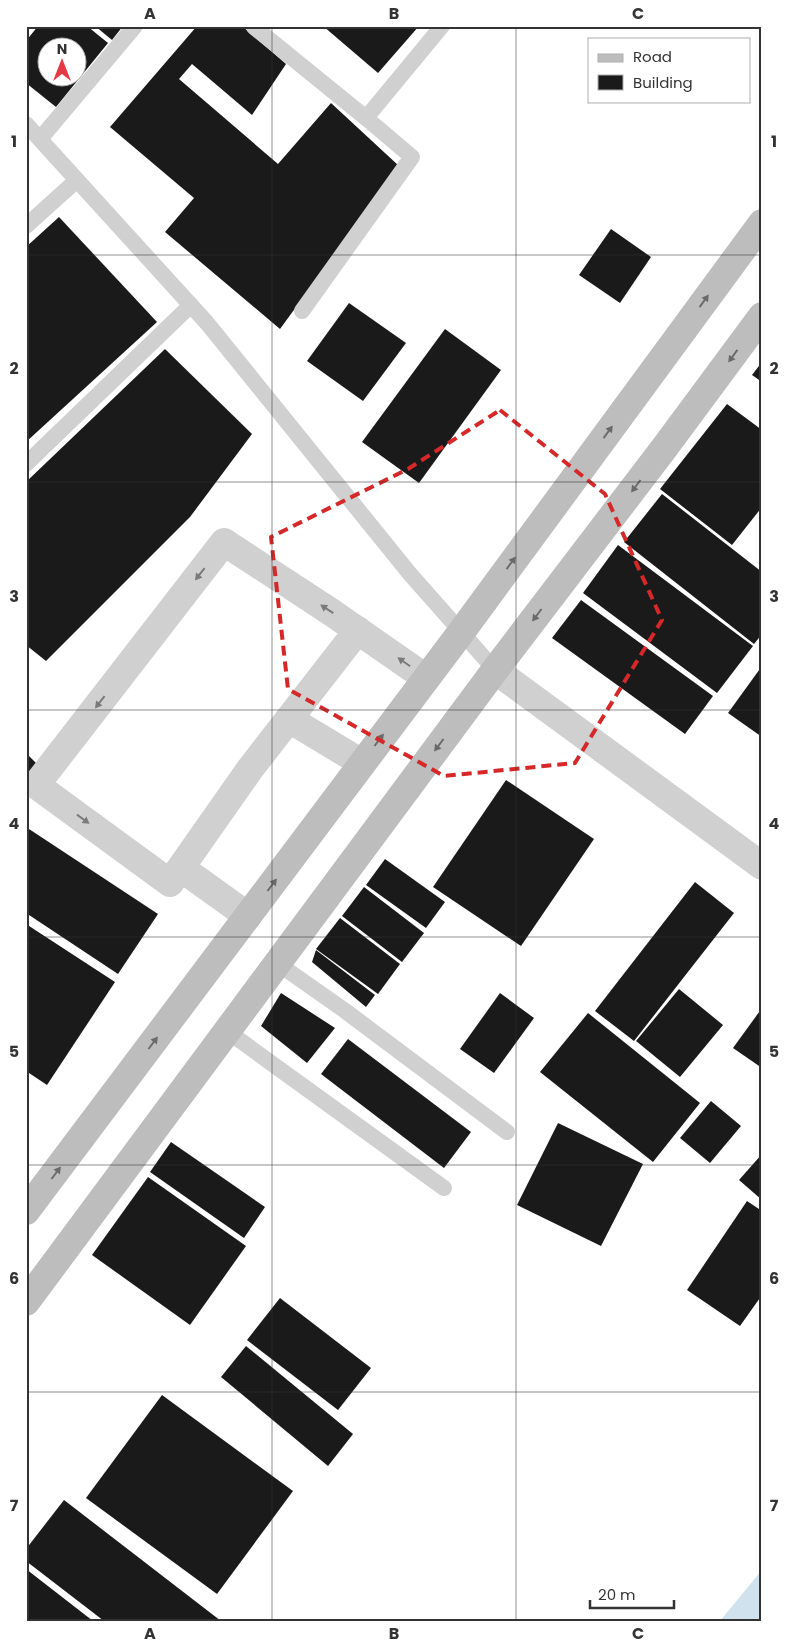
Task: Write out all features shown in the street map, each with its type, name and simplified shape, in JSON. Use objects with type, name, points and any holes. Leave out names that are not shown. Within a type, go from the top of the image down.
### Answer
[{"type":"main road","points":[[30,1200],[248,916],[462,631],[762,223]]},
{"type":"main road","points":[[30,1287],[227,1031],[495,670],[762,316]]},
{"type":"street","points":[[358,630],[250,769],[190,874],[170,883],[36,785],[224,542],[358,630],[426,678]]},
{"type":"street","points":[[495,670],[762,866]]},
{"type":"street","points":[[289,719],[362,763]]},
{"type":"street","points":[[190,874],[248,916]]},
{"type":"lane","points":[[40,139],[136,26]]},
{"type":"lane","points":[[366,118],[442,26]]},
{"type":"lane","points":[[254,27],[412,157],[302,311]]},
{"type":"lane","points":[[26,124],[191,305],[410,574],[495,670]]},
{"type":"lane","points":[[26,226],[77,180]]},
{"type":"lane","points":[[26,464],[191,305]]},
{"type":"lane","points":[[277,963],[344,1010],[507,1132]]},
{"type":"lane","points":[[227,1031],[444,1188]]},
{"type":"highlighted area","points":[[500,410],[605,494],[662,620],[575,763],[444,776],[288,689],[271,537],[408,469]]},
{"type":"water","points":[[762,1570],[762,1621],[720,1621]]},
{"type":"building","points":[[38,26],[87,26],[108,43],[88,68],[88,38],[38,38],[38,88],[71,88],[56,107],[26,83],[26,41]]},
{"type":"building","points":[[95,26],[123,26],[112,40]]},
{"type":"building","points":[[197,26],[242,26],[286,64],[252,115],[192,64],[179,79],[278,164],[331,103],[399,166],[280,329],[165,232],[194,198],[110,127]]},
{"type":"building","points":[[323,26],[419,26],[378,73]]},
{"type":"building","points":[[59,217],[157,322],[26,442],[26,247]]},
{"type":"building","points":[[611,229],[651,257],[620,303],[579,275]]},
{"type":"building","points":[[349,303],[406,343],[363,401],[307,361]]},
{"type":"building","points":[[445,329],[501,370],[419,483],[362,442]]},
{"type":"building","points":[[165,349],[252,434],[190,517],[46,661],[26,645],[26,482]]},
{"type":"building","points":[[762,362],[762,382],[752,375]]},
{"type":"building","points":[[727,404],[762,430],[762,507],[732,545],[660,489]]},
{"type":"building","points":[[662,494],[762,572],[762,634],[754,644],[624,542]]},
{"type":"building","points":[[618,545],[753,646],[717,693],[583,593]]},
{"type":"building","points":[[581,600],[713,696],[685,734],[552,638]]},
{"type":"building","points":[[762,666],[762,737],[728,713]]},
{"type":"building","points":[[26,753],[41,768],[26,782]]},
{"type":"building","points":[[506,780],[594,839],[521,946],[433,887]]},
{"type":"building","points":[[29,829],[158,914],[118,974],[26,913],[26,833]]},
{"type":"building","points":[[385,859],[445,902],[426,928],[366,885]]},
{"type":"building","points":[[695,882],[734,913],[634,1041],[595,1011]]},
{"type":"building","points":[[364,887],[424,933],[402,962],[342,916]]},
{"type":"building","points":[[340,918],[400,964],[378,994],[316,949]]},
{"type":"building","points":[[26,924],[115,982],[47,1085],[26,1071]]},
{"type":"building","points":[[316,950],[375,995],[366,1007],[312,962]]},
{"type":"building","points":[[679,989],[723,1025],[680,1077],[636,1041]]},
{"type":"building","points":[[281,993],[335,1028],[307,1063],[261,1026]]},
{"type":"building","points":[[500,993],[534,1018],[494,1073],[460,1049]]},
{"type":"building","points":[[762,1008],[762,1068],[733,1048]]},
{"type":"building","points":[[588,1013],[700,1103],[653,1162],[540,1072]]},
{"type":"building","points":[[348,1039],[471,1132],[444,1168],[321,1074]]},
{"type":"building","points":[[711,1101],[741,1126],[710,1163],[680,1138]]},
{"type":"building","points":[[558,1123],[643,1164],[601,1246],[517,1205]]},
{"type":"building","points":[[171,1142],[265,1207],[244,1238],[150,1172]]},
{"type":"building","points":[[762,1154],[762,1200],[739,1180]]},
{"type":"building","points":[[148,1177],[246,1246],[190,1325],[92,1255]]},
{"type":"building","points":[[747,1201],[762,1211],[762,1295],[740,1326],[687,1290]]},
{"type":"building","points":[[280,1298],[371,1368],[338,1410],[247,1340]]},
{"type":"building","points":[[246,1346],[353,1434],[328,1466],[221,1377]]},
{"type":"building","points":[[162,1395],[293,1491],[217,1594],[86,1498]]},
{"type":"building","points":[[64,1500],[221,1621],[104,1621],[26,1561],[26,1549]]},
{"type":"building","points":[[26,1569],[93,1621],[26,1621]]}]
